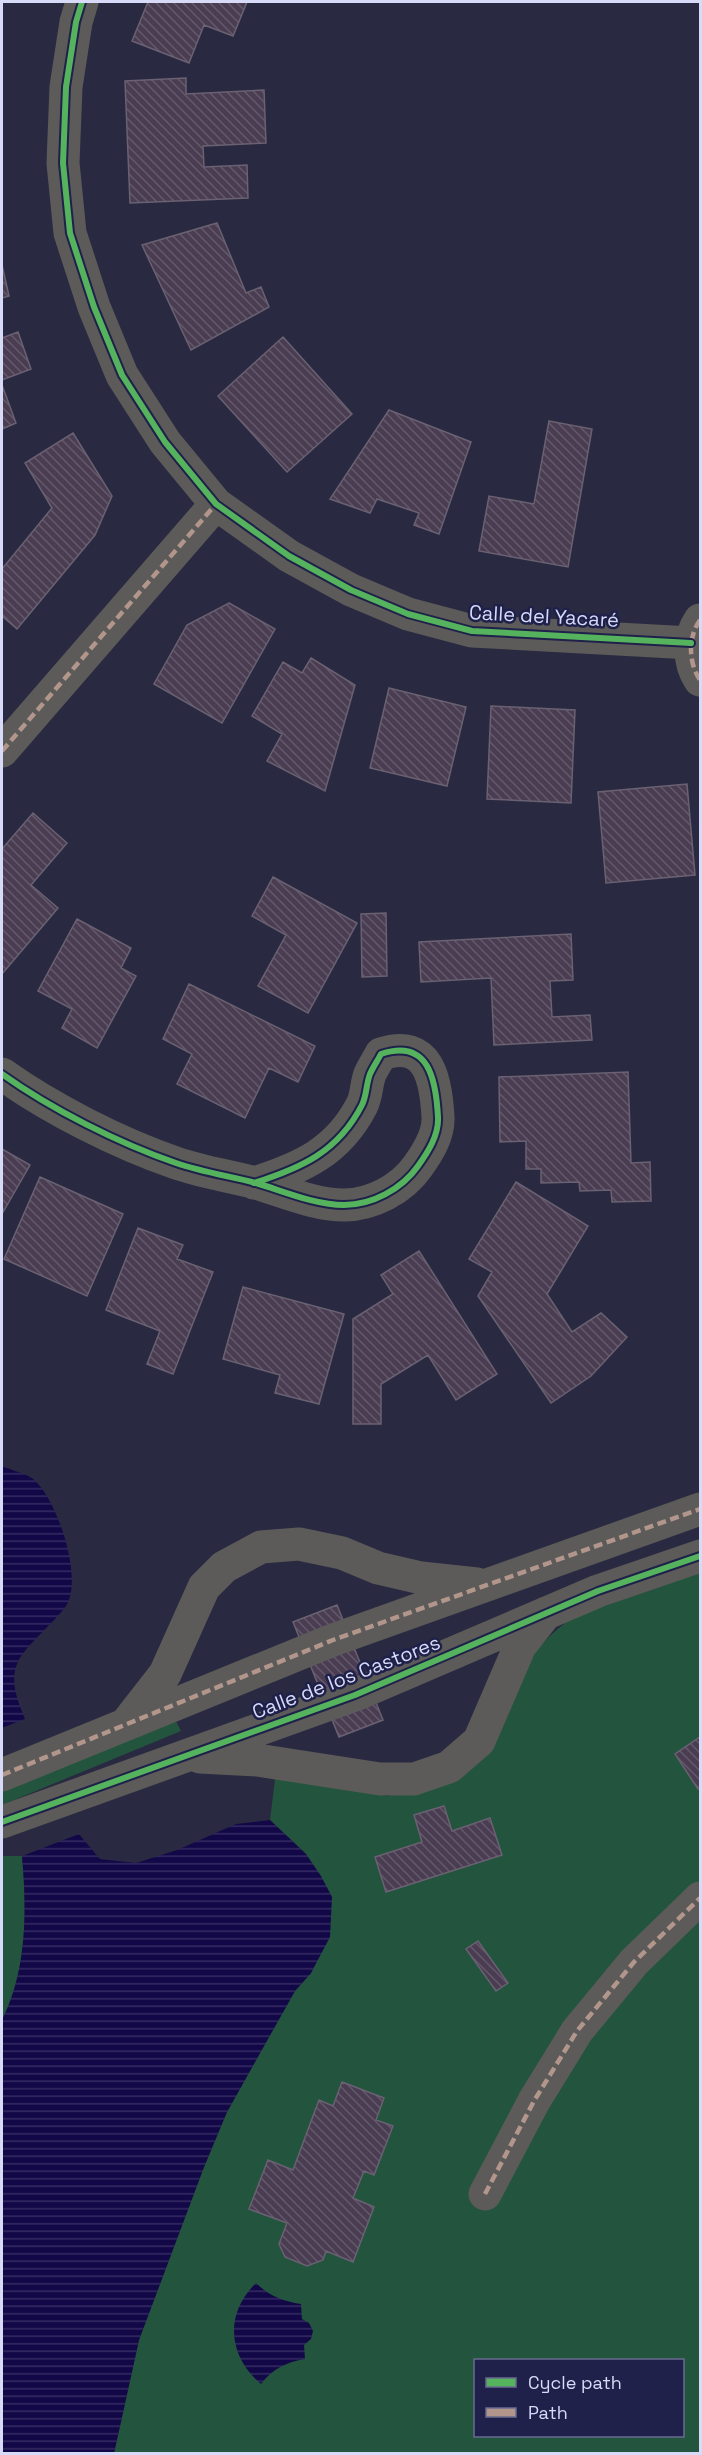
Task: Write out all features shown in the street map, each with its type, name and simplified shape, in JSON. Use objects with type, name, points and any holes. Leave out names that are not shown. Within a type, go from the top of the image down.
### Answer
[{"type":"street","name":"Calle del Yacaré","points":[[82,2],[76,22],[66,87],[63,162],[70,234],[94,307],[122,375],[165,442],[216,504],[289,556],[351,590],[408,614],[472,631],[696,631]]},
{"type":"street","points":[[2,751],[216,504]]},
{"type":"street","points":[[696,631],[692,660],[700,680]]},
{"type":"street","points":[[2,1074],[88,1125],[166,1159],[303,1197],[344,1205],[381,1198],[412,1176],[430,1149],[438,1121],[436,1088],[428,1065],[409,1051],[395,1049],[381,1054],[370,1073],[364,1103],[347,1130],[321,1153],[295,1170],[254,1183]]},
{"type":"street","name":"Calle de los Castores","points":[[2,1775],[333,1640],[700,1509]]},
{"type":"street","points":[[125,1725],[165,1674],[204,1587],[224,1567],[261,1547],[299,1544],[342,1553],[378,1568],[421,1578],[484,1585]]},
{"type":"street","name":"Calle de los Castores","points":[[2,1822],[355,1695],[598,1591],[700,1556]]},
{"type":"street","points":[[183,1756],[257,1760],[380,1779],[414,1779],[449,1767],[479,1741],[520,1646],[546,1613]]},
{"type":"street","points":[[485,2194],[534,2101],[577,2031],[634,1962],[700,1898]]},
{"type":"green space","points":[[700,1571],[700,2453],[114,2454],[139,2340],[204,2167],[227,2112],[295,1991],[311,1973],[332,1897],[306,1854],[270,1820],[276,1771],[387,1796],[452,1781],[515,1679],[544,1641],[573,1618],[607,1602]]},
{"type":"green space","points":[[175,1719],[181,1731],[2,1805],[2,1785]]},
{"type":"green space","points":[[2,1856],[22,1856],[24,1919],[21,1961],[2,2020]]},
{"type":"shaded area","points":[[2,1466],[32,1478],[50,1502],[65,1539],[72,1577],[71,1594],[66,1606],[26,1649],[15,1669],[14,1684],[25,1719],[2,1728]]},
{"type":"shaded area","points":[[270,1820],[306,1854],[332,1897],[330,1937],[311,1973],[295,1991],[227,2112],[139,2340],[114,2453],[2,2453],[2,2020],[21,1961],[25,1898],[22,1856],[79,1834],[100,1859],[136,1863],[177,1850],[236,1824]]},
{"type":"shaded area","points":[[256,2283],[277,2297],[301,2304],[302,2319],[309,2323],[313,2331],[311,2339],[304,2345],[305,2359],[280,2367],[261,2384],[242,2361],[236,2348],[234,2335],[239,2308]]},
{"type":"building","points":[[148,2],[247,2],[233,36],[204,25],[189,63],[132,41]]},
{"type":"building","points":[[186,78],[186,94],[264,90],[266,143],[203,146],[204,167],[247,165],[248,198],[130,203],[125,81]]},
{"type":"building","points":[[217,223],[246,293],[261,287],[269,307],[191,350],[142,245]]},
{"type":"building","points":[[2,265],[9,296],[2,298]]},
{"type":"building","points":[[18,332],[31,369],[2,380],[2,338]]},
{"type":"building","points":[[283,337],[352,414],[287,472],[218,396]]},
{"type":"building","points":[[2,385],[16,423],[2,429]]},
{"type":"building","points":[[389,410],[471,442],[439,534],[414,525],[419,513],[377,499],[370,513],[330,499]]},
{"type":"building","points":[[549,421],[592,429],[568,567],[479,551],[489,496],[534,504]]},
{"type":"building","points":[[73,433],[112,496],[95,535],[17,629],[2,616],[2,569],[52,508],[25,463]]},
{"type":"building","points":[[229,603],[275,629],[222,723],[154,684],[187,625]]},
{"type":"building","points":[[311,658],[355,685],[325,791],[267,761],[282,734],[252,716],[283,662],[302,673]]},
{"type":"building","points":[[389,688],[466,707],[447,786],[370,768]]},
{"type":"building","points":[[491,706],[575,710],[571,803],[487,799]]},
{"type":"building","points":[[687,784],[695,875],[606,883],[598,792]]},
{"type":"building","points":[[33,813],[67,843],[31,885],[58,908],[2,974],[2,849]]},
{"type":"building","points":[[273,877],[357,923],[308,1013],[258,986],[286,935],[252,916]]},
{"type":"building","points":[[386,913],[387,976],[362,977],[361,914]]},
{"type":"building","points":[[77,919],[131,948],[121,968],[136,976],[97,1048],[62,1028],[72,1009],[38,991]]},
{"type":"building","points":[[571,934],[573,980],[550,981],[552,1017],[590,1015],[592,1040],[494,1045],[491,978],[421,982],[419,942]]},
{"type":"building","points":[[189,984],[315,1046],[298,1082],[269,1068],[245,1118],[177,1084],[192,1054],[163,1039]]},
{"type":"building","points":[[628,1072],[631,1163],[650,1162],[651,1201],[612,1202],[611,1190],[580,1191],[579,1182],[541,1183],[541,1169],[526,1169],[526,1141],[500,1142],[499,1077]]},
{"type":"building","points":[[2,1149],[30,1165],[2,1214]]},
{"type":"building","points":[[40,1177],[123,1214],[87,1296],[4,1259]]},
{"type":"building","points":[[516,1182],[588,1226],[547,1294],[572,1332],[601,1313],[627,1337],[591,1376],[551,1403],[478,1296],[492,1272],[469,1259]]},
{"type":"building","points":[[138,1228],[183,1245],[177,1259],[213,1272],[173,1374],[147,1364],[160,1331],[106,1310]]},
{"type":"building","points":[[419,1251],[497,1374],[456,1400],[428,1355],[381,1384],[381,1424],[353,1424],[353,1319],[393,1294],[381,1275]]},
{"type":"building","points":[[243,1287],[344,1314],[319,1404],[275,1393],[280,1375],[223,1359]]},
{"type":"building","points":[[337,1605],[383,1720],[339,1737],[293,1622]]},
{"type":"building","points":[[700,1737],[700,1787],[698,1789],[675,1754]]},
{"type":"building","points":[[444,1806],[452,1831],[490,1818],[502,1855],[386,1892],[375,1857],[422,1842],[414,1815]]},
{"type":"building","points":[[478,1941],[508,1983],[496,1991],[466,1949]]},
{"type":"building","points":[[342,2082],[384,2098],[376,2120],[393,2126],[374,2175],[364,2171],[353,2198],[374,2207],[353,2262],[326,2251],[323,2260],[307,2266],[285,2257],[279,2244],[287,2223],[249,2209],[268,2160],[293,2170],[319,2100],[333,2106]]},
{"type":"marked path","points":[[2,751],[216,504]]},
{"type":"marked path","points":[[700,620],[693,634],[691,650],[693,665],[700,680]]},
{"type":"marked path","points":[[2,1775],[333,1640],[700,1509]]},
{"type":"marked path","points":[[485,2194],[534,2101],[577,2031],[634,1962],[700,1898]]},
{"type":"cycle path","points":[[82,2],[76,22],[66,87],[63,163],[70,233],[94,307],[122,375],[165,442],[216,504],[289,556],[351,590],[408,614],[472,631],[691,643]]},
{"type":"cycle path","points":[[2,1074],[63,1112],[154,1155],[311,1200],[344,1205],[365,1202],[386,1194],[404,1182],[422,1161],[435,1137],[438,1124],[435,1089],[427,1066],[420,1057],[410,1052],[397,1051],[381,1054],[370,1074],[362,1105],[342,1135],[317,1156],[287,1171],[254,1183]]},
{"type":"cycle path","points":[[2,1822],[355,1695],[598,1591],[700,1556]]}]
